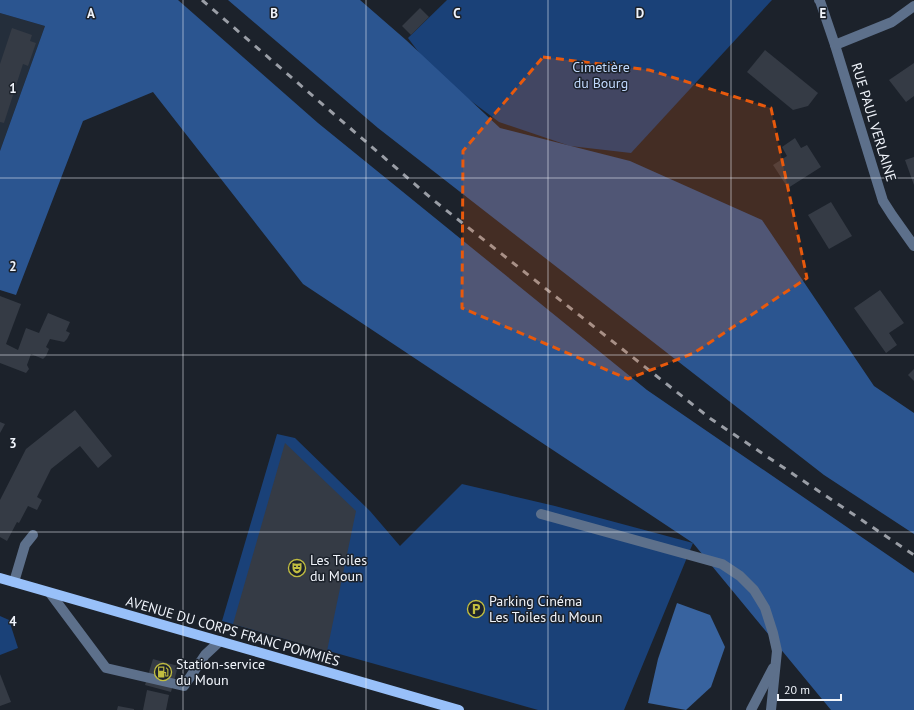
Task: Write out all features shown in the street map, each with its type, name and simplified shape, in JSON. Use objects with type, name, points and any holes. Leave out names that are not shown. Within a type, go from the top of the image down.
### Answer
[{"type":"main road","name":"AVENUE DU CORPS FRANC POMMIÈS","points":[[0,578],[459,710]]},
{"type":"street","name":"RUE PAUL VERLAINE","points":[[819,0],[835,45],[884,200],[892,215],[914,246]]},
{"type":"street","points":[[835,45],[892,22],[914,6]]},
{"type":"street","points":[[540,514],[722,564],[740,576],[754,590],[765,608],[773,633],[777,651],[772,710]]},
{"type":"street","points":[[14,582],[25,544],[33,535]]},
{"type":"street","points":[[50,593],[106,668],[184,686],[205,655],[220,642]]},
{"type":"street","points":[[751,710],[775,665]]},
{"type":"highlighted area","points":[[543,57],[649,70],[771,108],[807,278],[694,353],[628,379],[462,308],[463,151]]},
{"type":"shaded area","points":[[0,0],[178,0],[318,123],[647,390],[914,573],[914,710],[831,710],[693,543],[303,284],[153,92],[83,121],[16,295],[0,290],[0,151],[45,26],[0,13]]},
{"type":"shaded area","points":[[228,0],[360,0],[406,40],[500,128],[630,161],[762,220],[874,386],[914,413],[914,534],[824,475],[378,128]]},
{"type":"shaded area","points":[[0,13],[45,26],[0,151]]},
{"type":"shaded area","points":[[677,603],[710,615],[725,647],[711,687],[686,710],[648,703],[658,659]]},
{"type":"green space","name":"Cimetière du Bourg","points":[[447,0],[772,0],[631,153],[570,146],[499,122],[435,74],[408,38]]},
{"type":"green space","points":[[277,434],[295,438],[370,511],[400,546],[462,484],[555,506],[693,543],[624,710],[538,710],[222,621]]},
{"type":"green space","points":[[0,616],[9,620],[18,648],[0,655]]},
{"type":"building","points":[[420,8],[429,17],[411,35],[402,26]]},
{"type":"building","points":[[12,28],[32,35],[30,41],[36,43],[28,66],[23,64],[4,123],[0,122],[0,64]]},
{"type":"building","points":[[765,50],[818,93],[808,106],[793,110],[747,72]]},
{"type":"building","points":[[914,63],[914,96],[906,102],[889,80]]},
{"type":"building","points":[[795,138],[801,148],[807,145],[821,167],[788,188],[773,165],[787,156],[782,147]]},
{"type":"building","points":[[914,157],[914,185],[905,160]]},
{"type":"building","points":[[831,202],[852,236],[829,249],[808,215]]},
{"type":"building","points":[[880,290],[904,323],[889,333],[897,345],[886,353],[854,308]]},
{"type":"building","points":[[0,296],[21,304],[6,344],[18,350],[26,328],[39,333],[48,313],[70,322],[66,331],[70,333],[67,339],[64,342],[50,339],[46,347],[49,349],[43,359],[31,354],[27,365],[29,369],[26,373],[0,363]]},
{"type":"building","points":[[914,369],[914,381],[908,375]]},
{"type":"building","points":[[75,410],[112,456],[98,468],[80,446],[51,469],[37,497],[42,500],[37,510],[28,506],[19,523],[17,522],[7,541],[0,537],[0,500],[26,449]]},
{"type":"building","points":[[0,422],[5,424],[0,433]]},
{"type":"building","name":"Les Toiles du Moun","points":[[285,443],[356,511],[327,651],[233,624]]},
{"type":"building","points":[[153,659],[178,666],[171,692],[145,685]]},
{"type":"building","points":[[0,674],[11,702],[0,706]]},
{"type":"building","points":[[147,690],[169,695],[166,710],[143,710]]},
{"type":"building","points":[[118,706],[134,709],[134,710],[117,710]]},
{"type":"railway","points":[[202,0],[432,199],[711,419],[914,555]]},
{"type":"place","name":"Les Toiles du Moun","points":[[297,568]]},
{"type":"place","name":"Parking Cinéma Les Toiles du Moun","points":[[476,609]]},
{"type":"place","name":"Station-service du Moun","points":[[163,672]]}]
